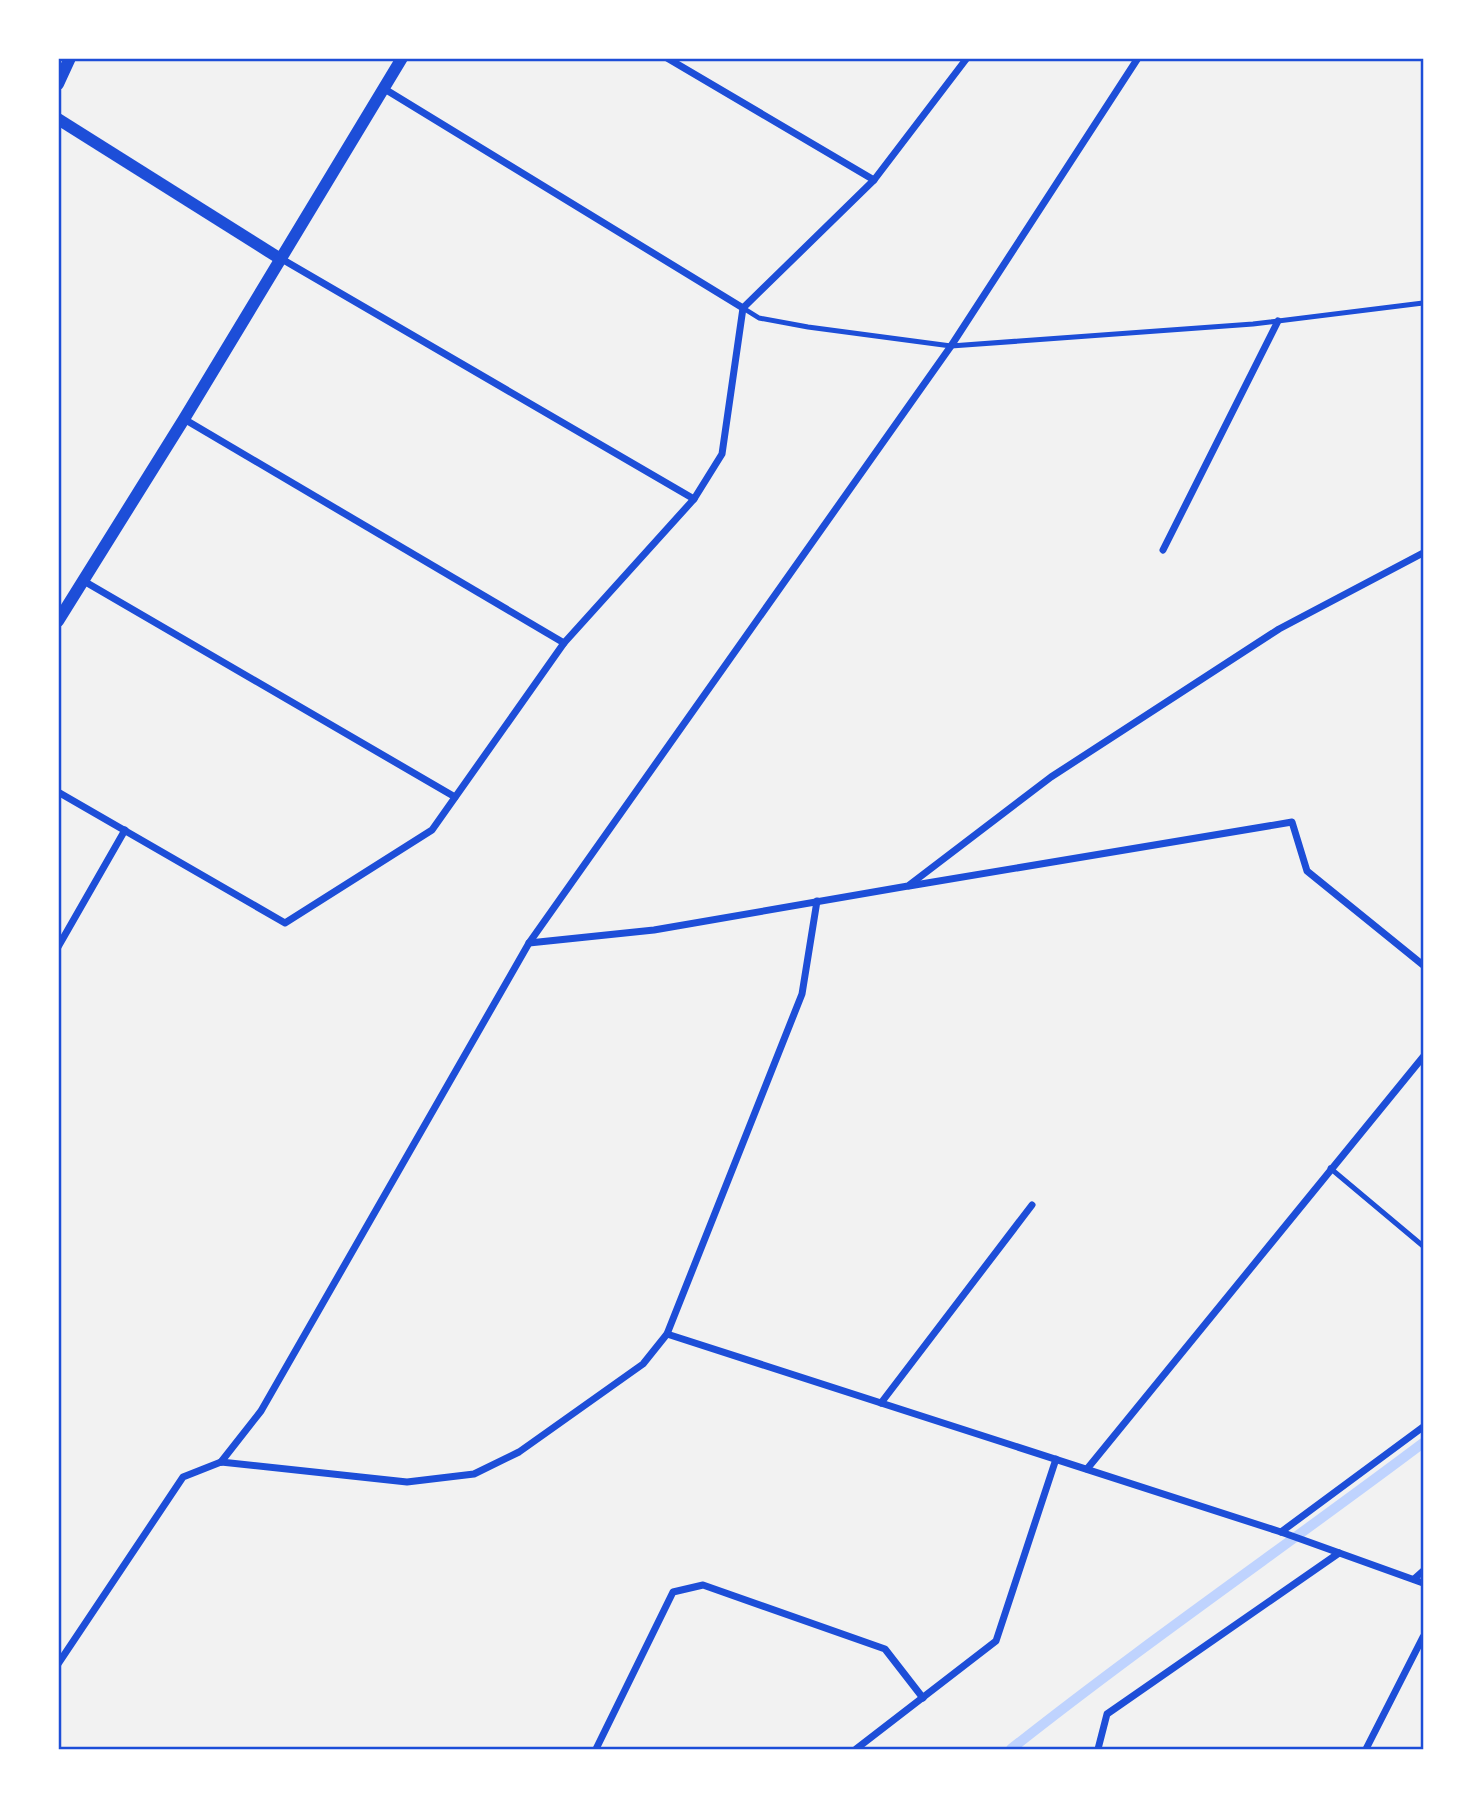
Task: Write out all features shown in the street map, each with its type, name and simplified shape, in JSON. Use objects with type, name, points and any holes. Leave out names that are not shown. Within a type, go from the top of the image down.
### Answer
[{"type":"street","points":[[58,84],[70,58]]},
{"type":"street","points":[[58,621],[184,419],[402,58]]},
{"type":"street","points":[[667,58],[874,180]]},
{"type":"street","points":[[58,792],[285,923],[432,831],[564,643],[694,499],[722,454],[743,308],[874,180],[967,58]]},
{"type":"street","points":[[221,1462],[261,1411],[529,943],[951,346],[1138,58]]},
{"type":"street","points":[[383,88],[743,308]]},
{"type":"street","points":[[58,119],[279,258],[694,499]]},
{"type":"street","points":[[1163,550],[1278,321]]},
{"type":"street","points":[[184,419],[564,643]]},
{"type":"street","points":[[908,886],[1051,777],[1279,629],[1423,553]]},
{"type":"street","points":[[82,580],[455,797]]},
{"type":"street","points":[[529,943],[654,930],[1292,822],[1307,871],[1423,965]]},
{"type":"street","points":[[58,947],[125,830]]},
{"type":"street","points":[[58,1664],[183,1477],[221,1462],[407,1482],[474,1474],[519,1452],[643,1364],[667,1334],[802,994],[817,901]]},
{"type":"street","points":[[1087,1469],[1423,1057]]},
{"type":"street","points":[[881,1404],[1031,1205]]},
{"type":"street","points":[[667,1334],[1280,1532],[1423,1583]]},
{"type":"street","points":[[1280,1532],[1423,1427]]},
{"type":"street","points":[[856,1749],[996,1641],[1056,1459]]},
{"type":"street","points":[[1098,1749],[1107,1714],[1339,1553]]},
{"type":"street","points":[[1414,1579],[1423,1571]]},
{"type":"street","points":[[596,1749],[673,1592],[703,1585],[885,1649],[923,1698]]},
{"type":"street","points":[[1366,1749],[1423,1637]]},
{"type":"lane","points":[[743,308],[759,318],[795,325],[951,346],[1278,321],[1423,303]]},
{"type":"lane","points":[[1330,1168],[1423,1246]]},
{"type":"waterway","points":[[1011,1749],[1423,1443]]}]
